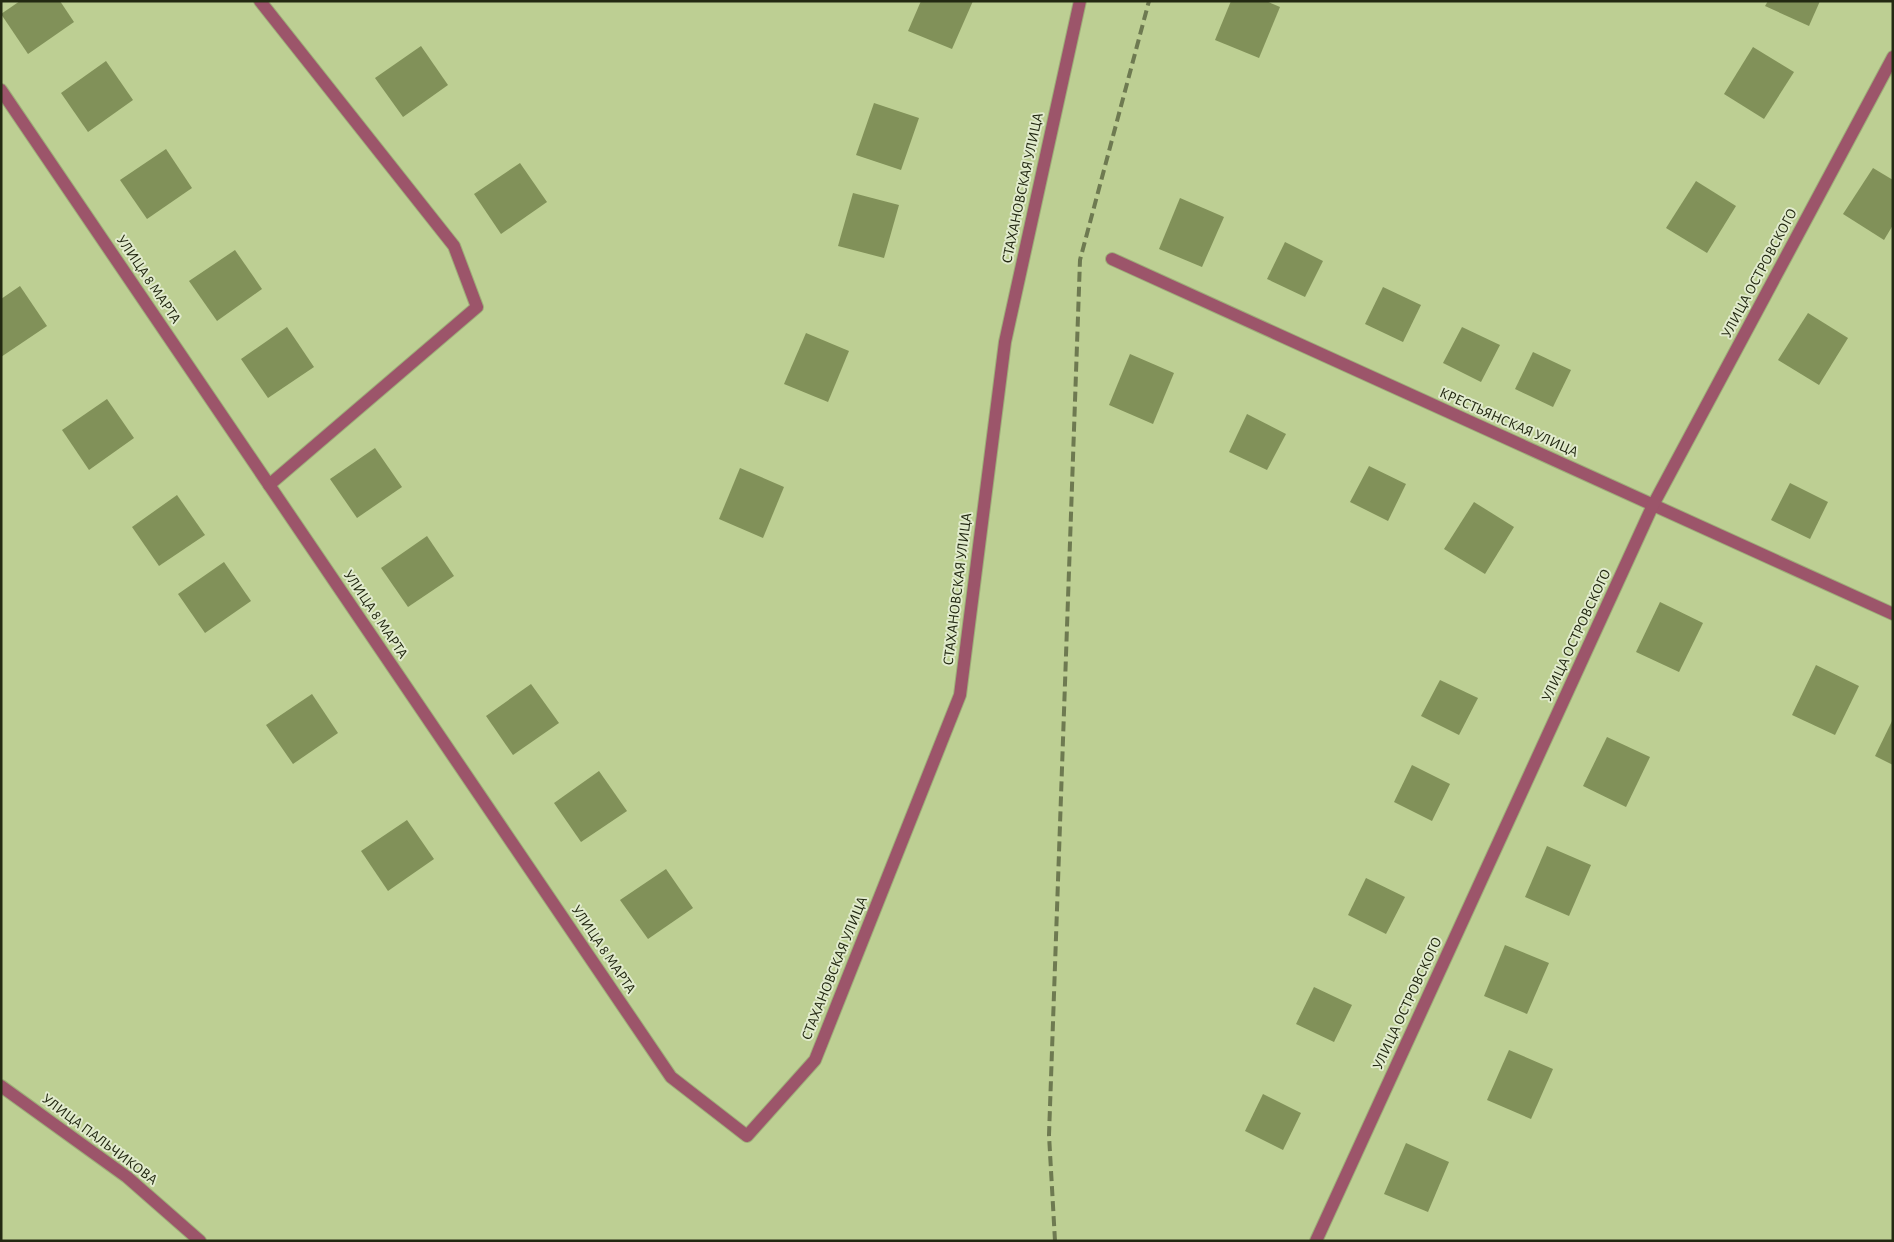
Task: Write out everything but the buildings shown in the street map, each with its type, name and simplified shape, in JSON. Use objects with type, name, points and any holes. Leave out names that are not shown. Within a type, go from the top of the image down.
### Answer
[{"type":"street","points":[[260,1],[454,246],[478,307],[269,486]]},
{"type":"street","name":"СТАХАНОВСКАЯ УЛИЦА","points":[[747,1136],[815,1060],[960,695],[1005,342],[1080,1]]},
{"type":"street","name":"УЛИЦА ОСТРОВСКОГО","points":[[1316,1241],[1653,505],[1893,57]]},
{"type":"street","name":"УЛИЦА 8 МАРТА","points":[[1,90],[671,1077],[747,1136]]},
{"type":"street","name":"КРЕСТЬЯНСКАЯ УЛИЦА","points":[[1112,259],[1893,614]]},
{"type":"street","name":"УЛИЦА ПАЛЬЧИКОВА","points":[[1,1086],[127,1176],[200,1241]]},
{"type":"railway","points":[[1055,1241],[1049,1135],[1080,260],[1149,1]]}]
